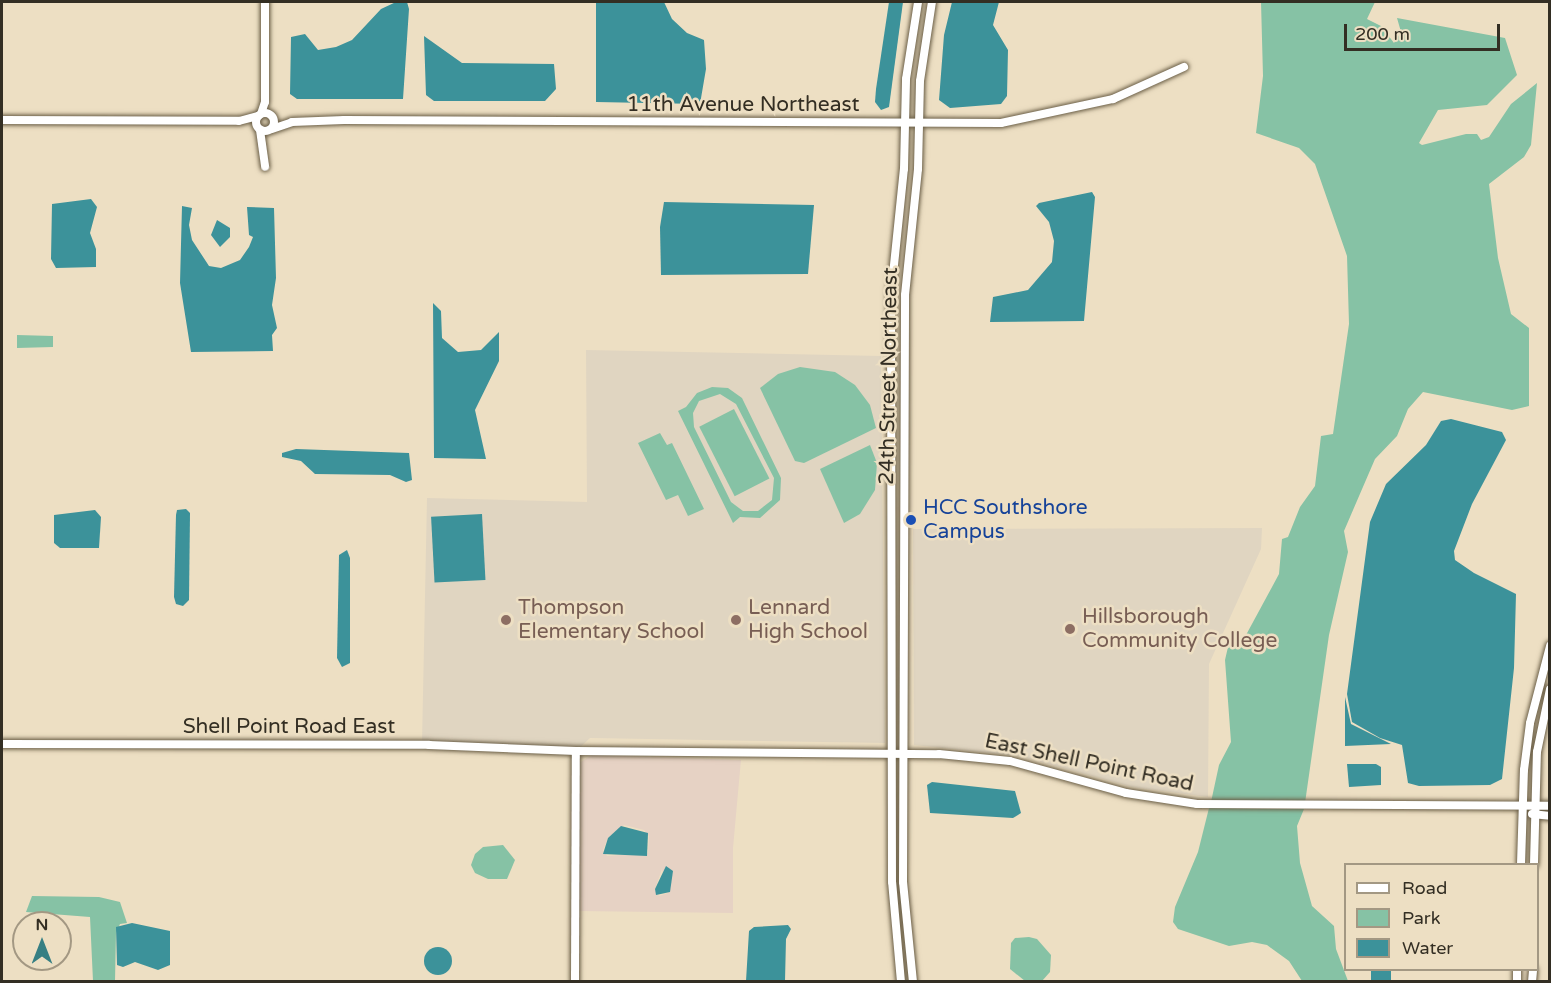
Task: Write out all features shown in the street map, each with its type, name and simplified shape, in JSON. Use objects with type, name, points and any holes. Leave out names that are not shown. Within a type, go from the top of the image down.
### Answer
[{"type":"street","points":[[265,2],[265,167]]},
{"type":"street","name":"24th Street Northeast","points":[[901,981],[892,882],[891,294],[909,47],[918,2]]},
{"type":"street","name":"24th Street Northeast","points":[[913,981],[903,882],[906,753],[905,295],[923,48],[932,2]]},
{"type":"street","name":"11th Avenue Northeast","points":[[2,120],[239,121],[265,115],[292,122],[1001,123],[1038,118],[1113,99],[1184,67]]},
{"type":"street","points":[[265,115],[265,129]]},
{"type":"street","name":"11th Avenue Northeast","points":[[239,121],[265,129],[292,122]]},
{"type":"street","points":[[1521,863],[1530,723],[1550,646]]},
{"type":"street","points":[[1534,863],[1537,752],[1550,689]]},
{"type":"street","name":"Shell Point Road East","points":[[2,744],[429,745],[576,751]]},
{"type":"street","points":[[575,981],[576,751]]},
{"type":"street","name":"East Shell Point Road","points":[[576,751],[906,753],[1010,761],[1126,793],[1197,804],[1523,808],[1550,806]]},
{"type":"street","points":[[1523,808],[1534,816],[1550,816]]},
{"type":"shaded area","name":"Lennard High School","points":[[586,350],[881,356],[885,743],[590,738],[576,751],[422,743],[427,498],[587,502]]},
{"type":"shaded area","name":"Hillsborough Community College","points":[[1262,528],[1261,549],[1209,664],[1208,797],[1132,787],[1019,756],[914,745],[913,529]]},
{"type":"shaded area","points":[[592,755],[741,760],[733,848],[733,913],[578,911],[579,763]],"holes":[[[624,825],[644,830],[649,836],[648,853],[607,856],[603,850],[608,838]],[[662,869],[668,893],[659,896],[655,889]]]},
{"type":"green space","points":[[1261,2],[1375,2],[1367,19],[1381,26],[1394,43],[1401,32],[1397,18],[1505,38],[1517,75],[1487,105],[1438,110],[1419,143],[1422,145],[1466,134],[1477,134],[1481,140],[1489,137],[1511,104],[1537,83],[1531,145],[1524,157],[1489,184],[1498,258],[1511,314],[1529,328],[1529,406],[1512,410],[1423,392],[1408,409],[1397,436],[1375,459],[1344,531],[1348,552],[1329,635],[1305,803],[1211,802],[1219,765],[1231,742],[1225,660],[1228,647],[1246,635],[1279,574],[1282,539],[1288,537],[1300,507],[1315,486],[1321,436],[1333,434],[1349,324],[1347,256],[1315,164],[1299,148],[1256,133],[1263,76]]},
{"type":"green space","points":[[17,335],[53,336],[53,347],[17,348]]},
{"type":"green space","points":[[800,367],[835,372],[855,385],[870,405],[876,428],[804,463],[795,461],[760,388],[778,374]]},
{"type":"green space","points":[[712,387],[728,388],[742,398],[781,478],[780,500],[760,518],[740,517],[733,523],[678,411],[686,407],[697,393]],"holes":[[[720,394],[736,404],[774,478],[772,500],[758,511],[743,511],[731,502],[694,427],[693,413],[699,401]]]},
{"type":"green space","points":[[734,409],[769,478],[735,496],[699,427]]},
{"type":"green space","points":[[660,433],[667,445],[672,443],[704,509],[688,516],[678,495],[666,500],[638,443]]},
{"type":"green space","points":[[870,445],[877,463],[875,490],[860,514],[844,523],[820,469]]},
{"type":"green space","points":[[1209,808],[1304,809],[1297,826],[1300,863],[1312,906],[1334,926],[1336,949],[1348,981],[1302,981],[1289,961],[1267,945],[1252,942],[1229,946],[1178,929],[1173,922],[1175,907],[1198,852]]},
{"type":"green space","points":[[503,845],[515,860],[507,879],[488,879],[475,873],[471,865],[475,854],[483,847]]},
{"type":"green space","points":[[32,896],[99,897],[120,902],[127,923],[120,924],[116,933],[115,981],[93,981],[90,917],[72,916],[72,911],[26,911]]},
{"type":"green space","points":[[1015,938],[1037,939],[1051,955],[1050,972],[1042,981],[1025,981],[1010,969],[1011,943]]},
{"type":"water","points":[[396,2],[407,2],[409,9],[403,99],[297,99],[290,94],[291,37],[305,34],[318,50],[336,47],[352,40],[381,9]]},
{"type":"water","points":[[596,2],[664,2],[672,19],[687,33],[704,40],[706,69],[700,104],[596,102]]},
{"type":"water","points":[[889,2],[903,2],[889,107],[881,110],[875,102]]},
{"type":"water","points":[[952,2],[999,2],[993,25],[1008,50],[1007,96],[1001,104],[950,108],[939,100],[944,35]]},
{"type":"water","points":[[424,36],[462,63],[554,64],[556,89],[545,101],[434,101],[426,95]]},
{"type":"water","points":[[1092,192],[1095,197],[1084,321],[990,322],[993,297],[1028,290],[1052,262],[1054,241],[1049,222],[1036,206],[1039,203]]},
{"type":"water","points":[[91,199],[97,207],[90,233],[96,249],[96,267],[56,268],[51,259],[52,204]]},
{"type":"water","points":[[664,202],[814,205],[808,274],[661,275],[660,227]]},
{"type":"water","points":[[182,206],[192,208],[189,225],[192,240],[209,266],[221,268],[240,260],[249,247],[253,237],[249,235],[247,207],[274,208],[276,278],[272,305],[277,328],[272,335],[273,351],[191,352],[180,283]]},
{"type":"water","points":[[217,220],[230,228],[230,237],[220,247],[211,235]]},
{"type":"water","points":[[433,303],[441,311],[442,338],[458,352],[481,350],[499,332],[499,361],[475,410],[486,459],[434,458]]},
{"type":"water","points":[[1451,419],[1502,432],[1506,440],[1472,504],[1454,551],[1455,560],[1474,573],[1516,594],[1514,668],[1502,779],[1490,785],[1419,786],[1408,783],[1402,745],[1380,738],[1352,722],[1347,694],[1370,522],[1386,484],[1426,445],[1441,421]]},
{"type":"water","points":[[296,449],[409,453],[412,480],[406,482],[390,475],[315,474],[301,461],[282,457],[282,453]]},
{"type":"water","points":[[186,509],[190,513],[189,600],[183,606],[176,604],[174,597],[176,515],[177,510]]},
{"type":"water","points":[[95,510],[101,517],[99,548],[60,548],[54,543],[54,515]]},
{"type":"water","points":[[482,514],[485,580],[435,583],[431,517]]},
{"type":"water","points":[[347,550],[350,558],[350,663],[342,667],[337,658],[339,555]]},
{"type":"water","points":[[1345,697],[1351,724],[1391,744],[1345,746]]},
{"type":"water","points":[[1347,764],[1376,764],[1381,767],[1381,785],[1349,787]]},
{"type":"water","points":[[932,782],[1015,791],[1021,813],[1013,818],[930,813],[927,785]]},
{"type":"water","points":[[621,826],[648,833],[647,856],[603,854],[608,838]]},
{"type":"water","points":[[666,866],[673,871],[670,892],[656,895],[655,889]]},
{"type":"water","points":[[132,923],[170,931],[170,965],[158,970],[135,962],[123,967],[117,965],[116,927]]},
{"type":"water","points":[[788,925],[791,929],[786,939],[785,981],[746,981],[749,931],[754,927]]},
{"type":"water","points":[[438,947],[448,951],[452,961],[448,971],[438,975],[428,971],[424,961],[428,951]]},
{"type":"water","points":[[1371,971],[1391,971],[1391,981],[1371,981]]},
{"type":"place","name":"HCC Southshore Campus","points":[[911,520]]},
{"type":"place","name":"Thompson Elementary School","points":[[506,620]]},
{"type":"place","name":"Lennard High School","points":[[736,620]]},
{"type":"place","name":"Hillsborough Community College","points":[[1070,629]]}]
